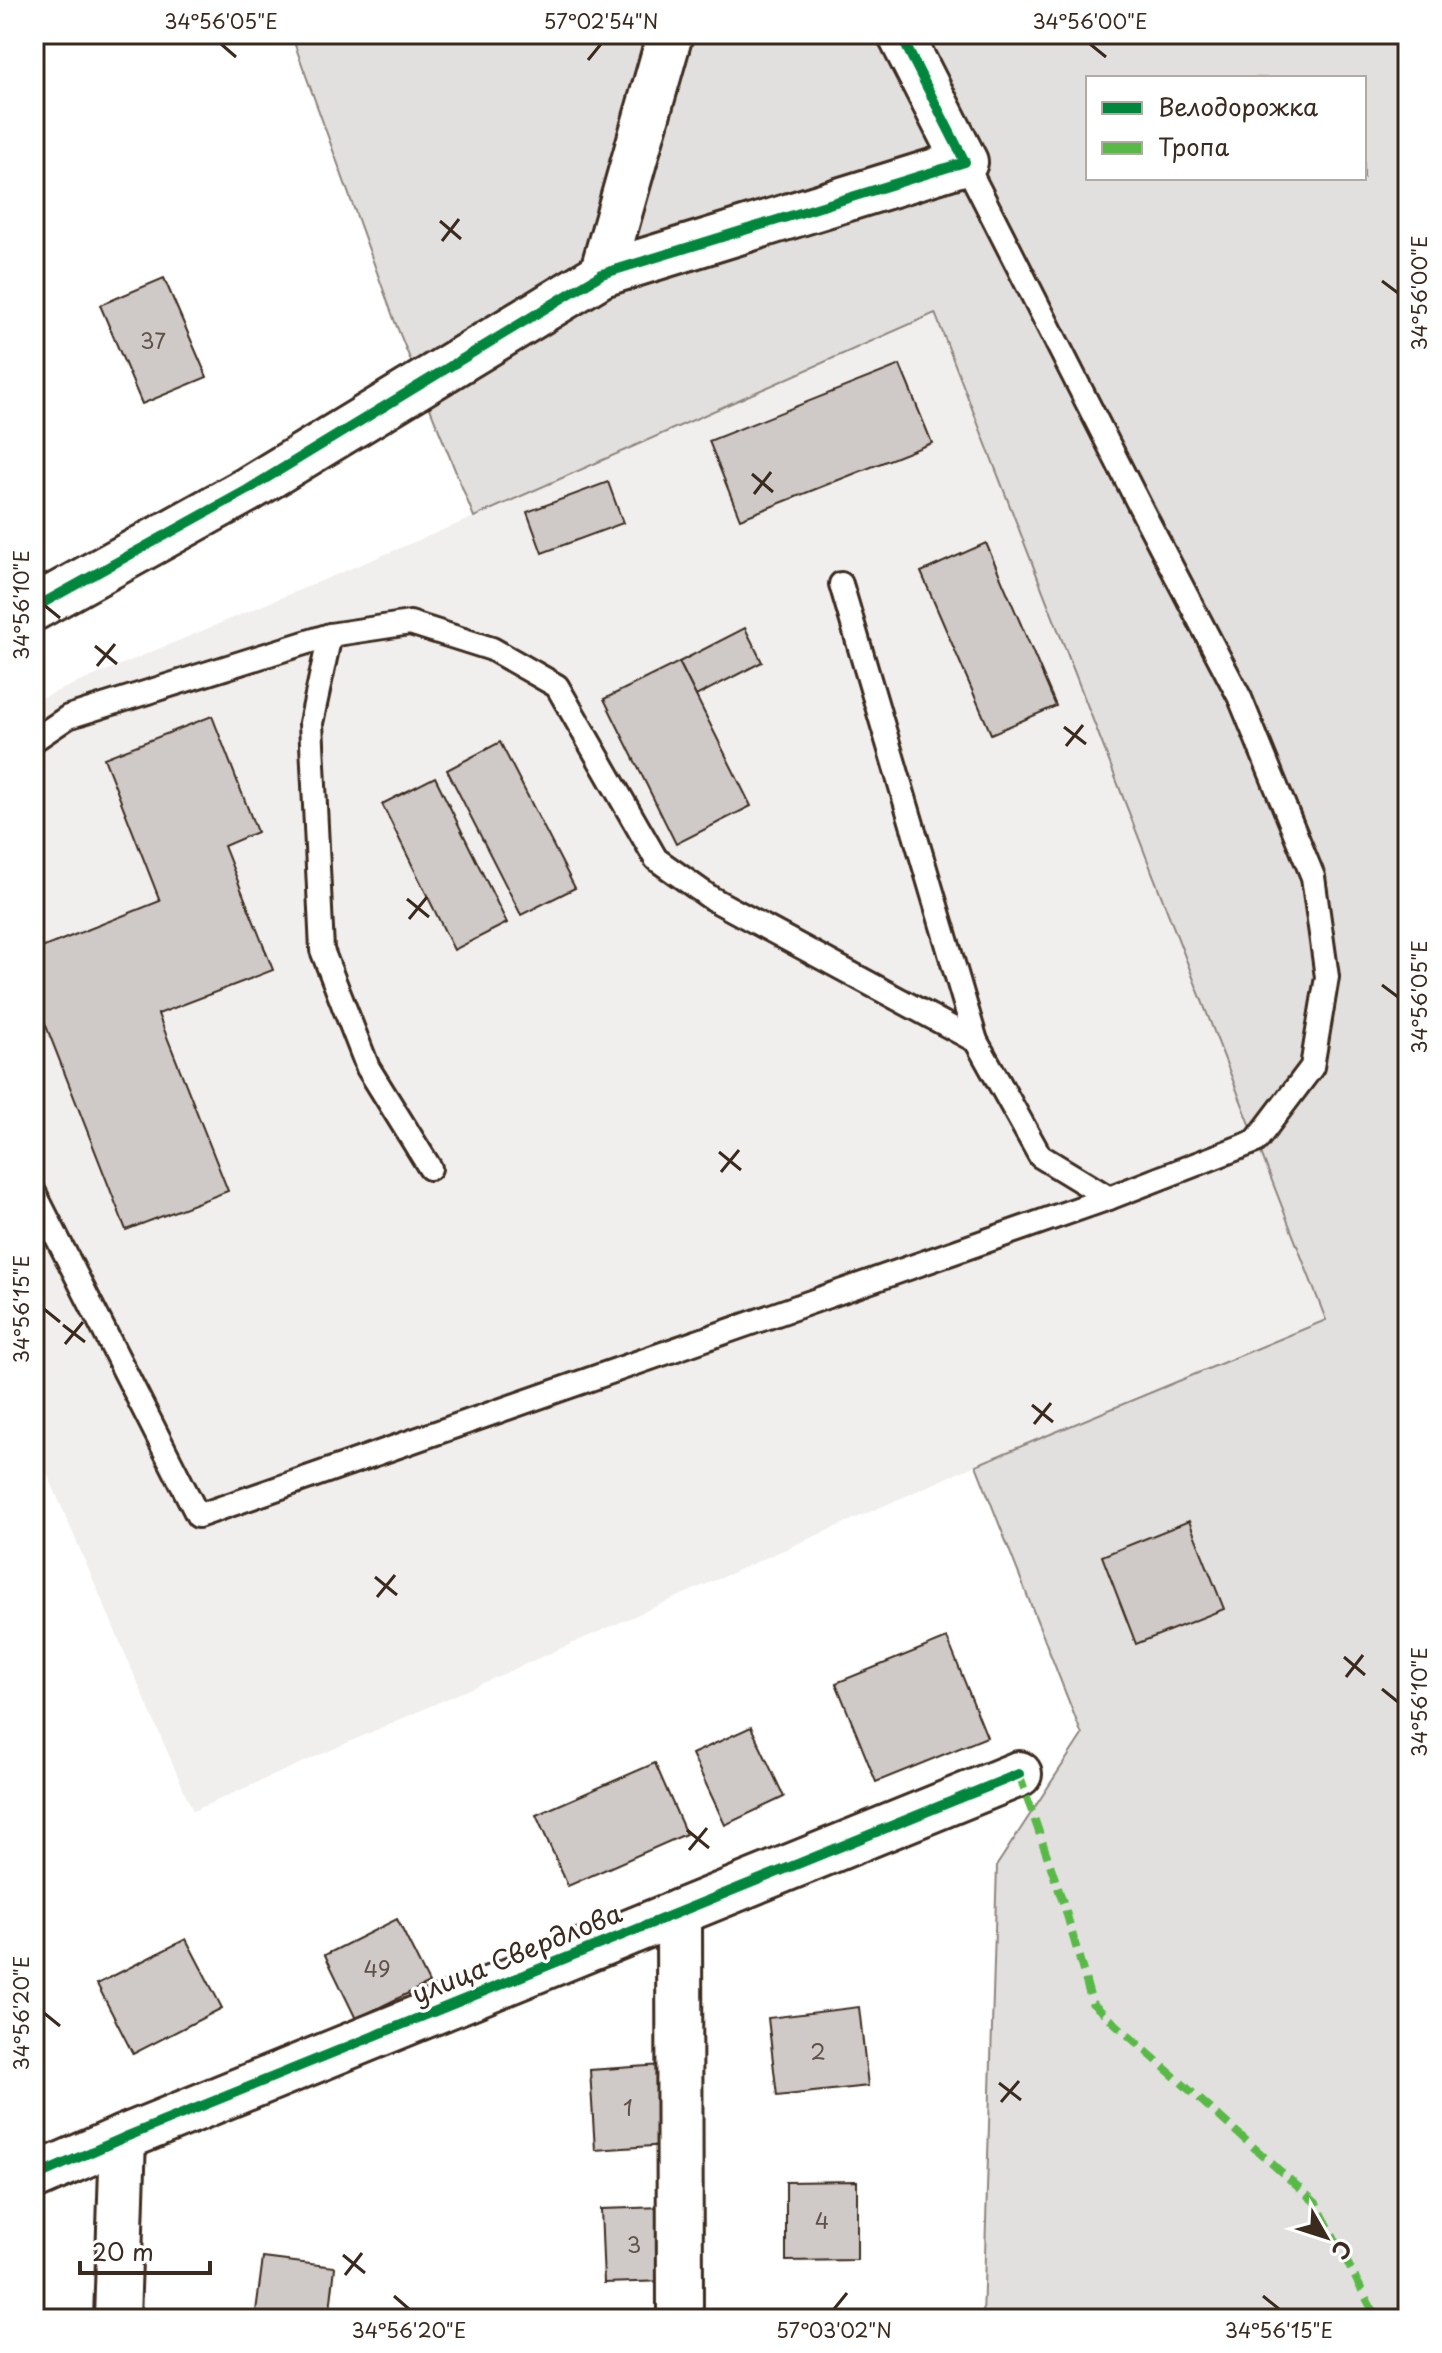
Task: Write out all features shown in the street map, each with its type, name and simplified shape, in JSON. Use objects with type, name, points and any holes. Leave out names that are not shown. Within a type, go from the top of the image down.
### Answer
[{"type":"street","points":[[602,274],[670,34]]},
{"type":"street","points":[[34,608],[247,490],[602,274],[965,162],[900,34]]},
{"type":"street","name":"улица Свердлова","points":[[34,2177],[1019,1774]]},
{"type":"street","points":[[679,1912],[680,2319]]},
{"type":"street","points":[[117,2319],[123,2138]]},
{"type":"lane","points":[[34,1192],[198,1516],[1109,1198],[1256,1141],[1312,1067],[1327,977],[1313,877],[1240,698],[965,162]]},
{"type":"lane","points":[[841,584],[976,1041],[1040,1156],[1109,1198]]},
{"type":"lane","points":[[34,740],[68,717],[330,635],[410,623],[492,649],[557,686],[656,859],[711,898],[976,1041]]},
{"type":"lane","points":[[330,635],[311,723],[322,950],[368,1068],[430,1168]]},
{"type":"shaded area","points":[[291,34],[1408,34],[1408,2319],[983,2319],[997,1865],[1082,1735],[976,1465],[1326,1320],[935,313],[474,517],[395,322]]},
{"type":"shaded area","points":[[935,313],[1326,1321],[976,1465],[193,1811],[34,1443],[34,701],[474,517]]},
{"type":"building","points":[[164,278],[207,377],[142,404],[100,305]]},
{"type":"building","points":[[900,365],[932,443],[740,519],[709,441]]},
{"type":"building","points":[[608,482],[623,523],[542,553],[527,512]]},
{"type":"building","points":[[986,543],[1056,706],[991,734],[921,572]]},
{"type":"building","points":[[745,628],[762,662],[696,696],[679,662]]},
{"type":"building","points":[[679,662],[751,806],[676,844],[604,699]]},
{"type":"building","points":[[212,716],[257,832],[224,846],[273,970],[158,1014],[228,1191],[126,1230],[34,995],[34,951],[160,901],[104,758]]},
{"type":"building","points":[[500,742],[575,888],[521,915],[447,770]]},
{"type":"building","points":[[435,777],[507,923],[454,950],[382,804]]},
{"type":"building","points":[[1189,1521],[1224,1609],[1136,1644],[1102,1556]]},
{"type":"building","points":[[947,1638],[987,1737],[876,1782],[836,1683]]},
{"type":"building","points":[[751,1727],[784,1797],[725,1825],[692,1754]]},
{"type":"building","points":[[655,1763],[686,1834],[568,1886],[536,1815]]},
{"type":"building","points":[[397,1919],[429,1983],[356,2019],[325,1955]]},
{"type":"building","points":[[186,1939],[222,2008],[133,2054],[97,1984]]},
{"type":"building","points":[[859,2007],[868,2086],[777,2096],[768,2018]]},
{"type":"building","points":[[662,2065],[667,2145],[595,2150],[590,2070]]},
{"type":"building","points":[[857,2181],[857,2260],[786,2261],[786,2182]]},
{"type":"building","points":[[664,2207],[667,2281],[604,2283],[601,2209]]},
{"type":"building","points":[[263,2258],[335,2267],[329,2319],[255,2319]]},
{"type":"marked path","points":[[1019,1774],[1065,1908],[1092,2003],[1316,2203],[1377,2319]]},
{"type":"cycle path","points":[[34,608],[247,490],[602,274],[965,162],[900,34]]},
{"type":"cycle path","points":[[34,2177],[1019,1774]]}]
